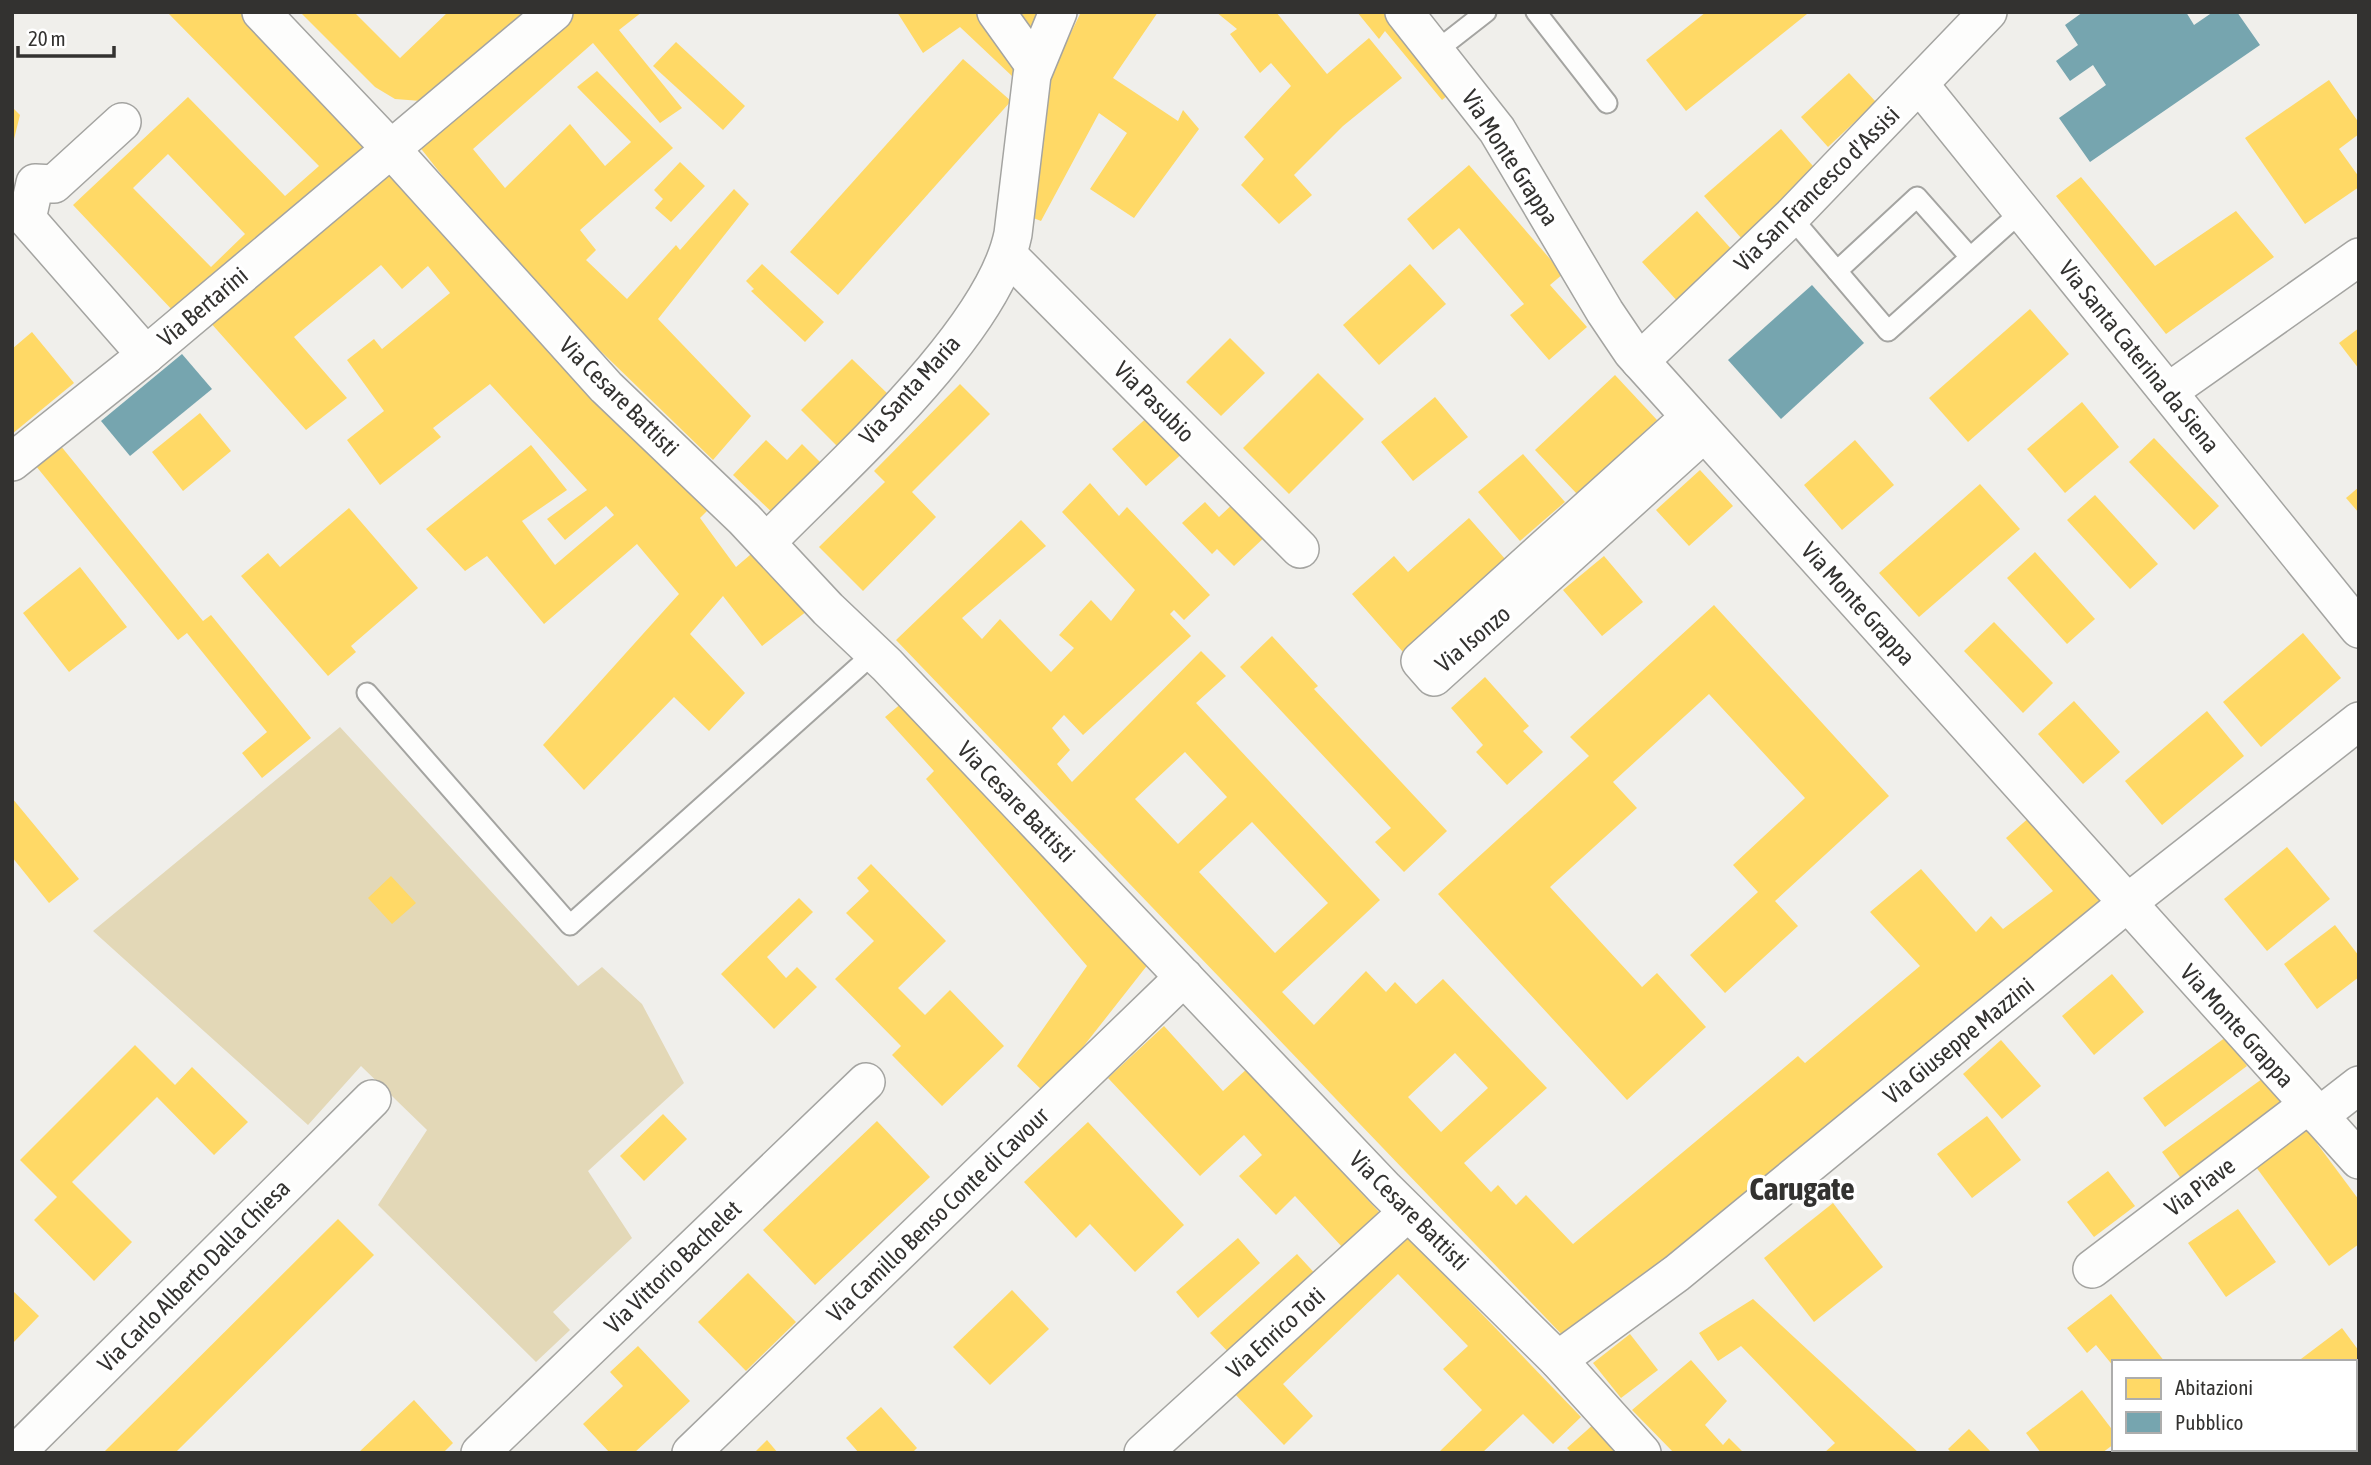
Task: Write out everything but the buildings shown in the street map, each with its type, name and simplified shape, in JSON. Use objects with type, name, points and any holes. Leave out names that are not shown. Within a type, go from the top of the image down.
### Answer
[{"type":"street","name":"Via Cesare Battisti","points":[[261,12],[392,150],[606,387],[767,542],[828,609],[874,653],[1409,1212],[1558,1360],[1642,1453]]},
{"type":"street","name":"Via Bertarini","points":[[12,462],[146,355],[554,12]]},
{"type":"street","points":[[996,12],[1034,65]]},
{"type":"street","name":"Via Santa Maria","points":[[767,542],[936,366],[992,286],[1008,255],[1034,65],[1058,12]]},
{"type":"street","name":"Via Monte Grappa","points":[[1404,12],[1497,130],[1605,312],[1640,361],[2359,1160]]},
{"type":"street","name":"Via San Francesco d'Assisi","points":[[1640,361],[1791,217],[1988,12]]},
{"type":"street","name":"Via Santa Caterina da Siena","points":[[1920,85],[2359,629]]},
{"type":"street","points":[[122,122],[54,184],[35,183],[27,219],[146,355]]},
{"type":"street","name":"Via Pasubio","points":[[1008,255],[1300,549]]},
{"type":"street","points":[[2168,392],[2359,257]]},
{"type":"street","name":"Via Isonzo","points":[[1697,425],[1434,677],[1420,661],[1697,425]]},
{"type":"street","name":"Via Giuseppe Mazzini","points":[[1558,1360],[1676,1273],[2126,904],[2359,721]]},
{"type":"street","name":"Via Camillo Benso Conte di Cavour","points":[[691,1453],[1184,977]]},
{"type":"street","name":"Via Vittorio Bachelet","points":[[480,1453],[866,1082]]},
{"type":"street","name":"Via Piave","points":[[2092,1269],[2314,1110],[2359,1085]]},
{"type":"street","name":"Via Carlo Alberto Dalla Chiesa","points":[[16,1453],[372,1099]]},
{"type":"street","name":"Via Enrico Toti","points":[[1143,1453],[1409,1212]]},
{"type":"lane","points":[[1436,51],[1486,12]]},
{"type":"lane","points":[[1536,12],[1607,103]]},
{"type":"lane","points":[[1837,271],[1917,197],[1970,257]]},
{"type":"lane","points":[[1791,217],[1888,331],[2022,211]]},
{"type":"lane","points":[[367,693],[570,925],[874,653]]},
{"type":"shaded area","points":[[340,727],[578,986],[602,967],[642,1004],[684,1083],[588,1171],[632,1238],[553,1312],[570,1330],[536,1362],[378,1205],[427,1130],[361,1066],[308,1125],[93,931]]},
{"type":"district","name":"Carugate","points":[[1802,1189]]}]
